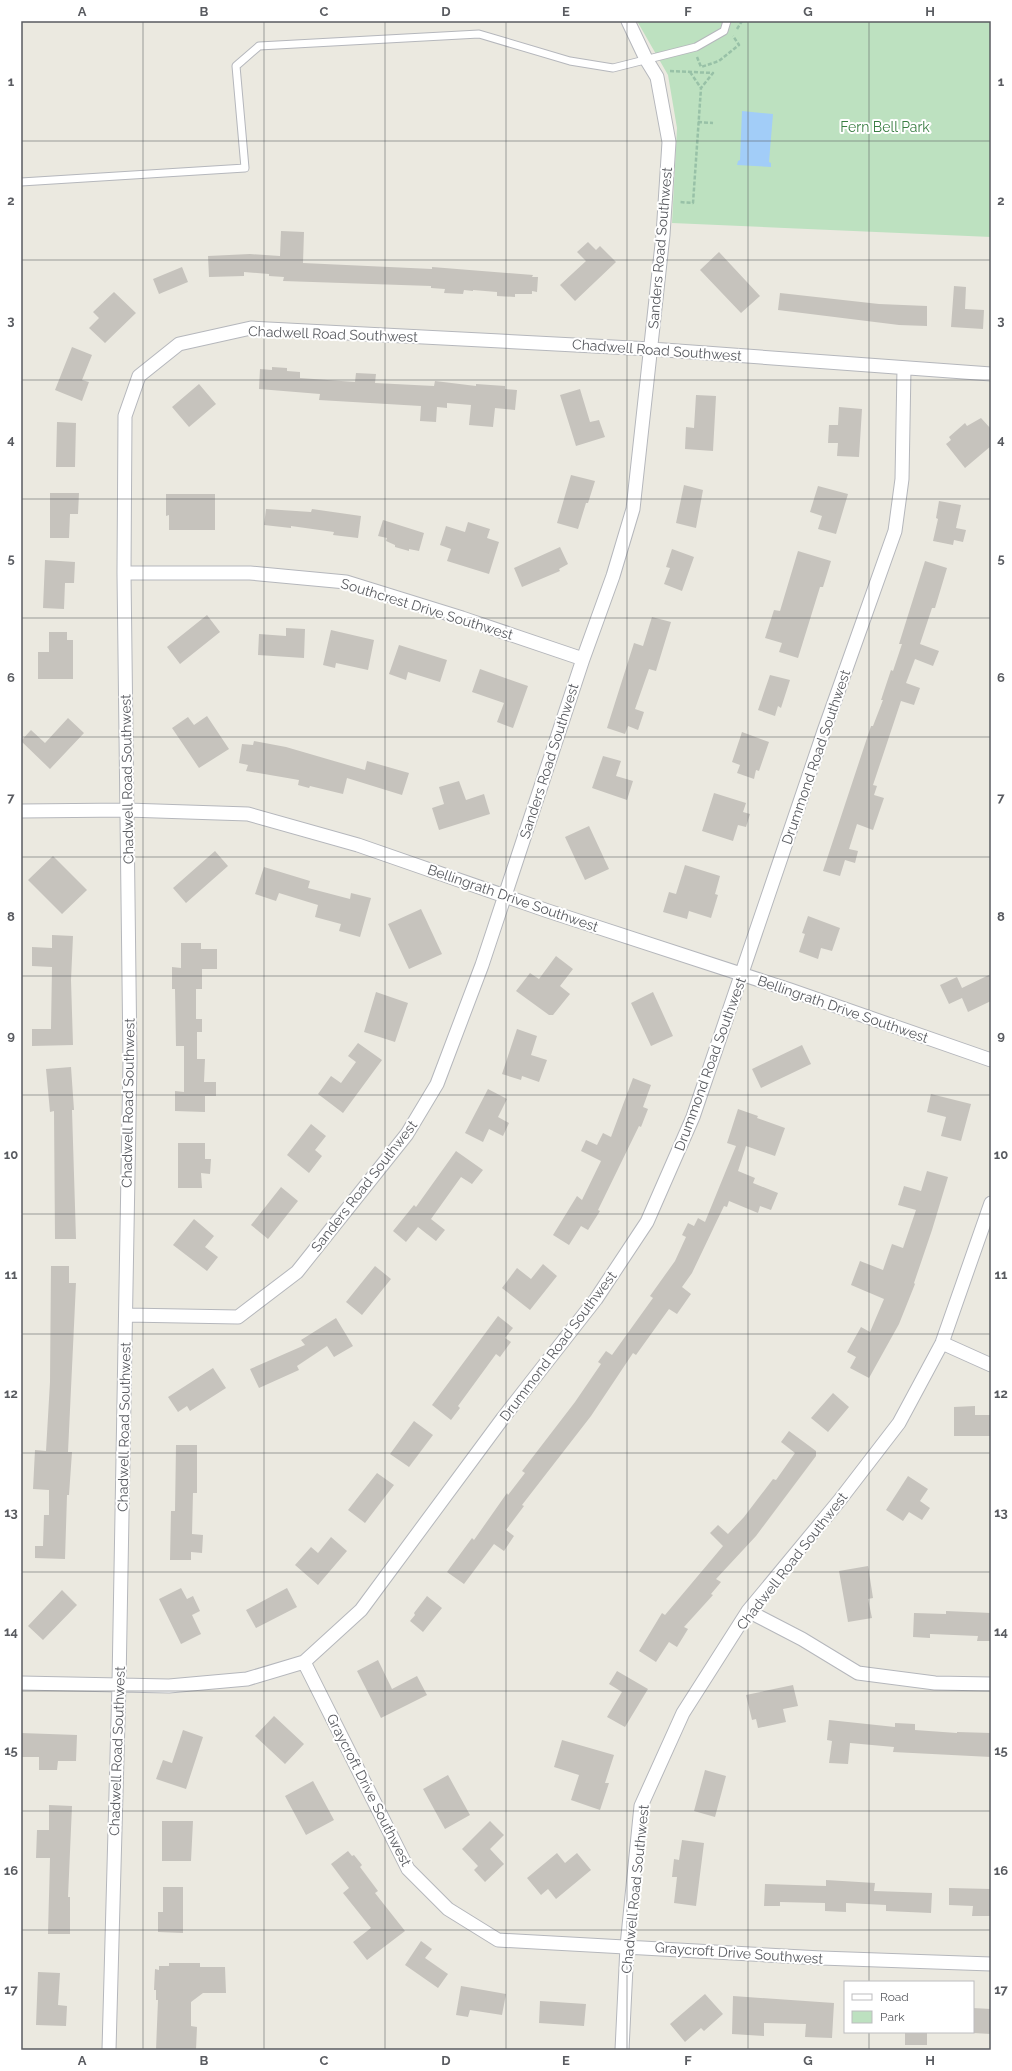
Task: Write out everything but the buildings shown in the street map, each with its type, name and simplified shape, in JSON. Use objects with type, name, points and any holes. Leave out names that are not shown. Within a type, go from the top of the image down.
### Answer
[{"type":"street","name":"Sanders Road Southwest","points":[[126,1315],[238,1317],[297,1272],[407,1134],[437,1084],[482,966],[583,659],[613,576],[633,509],[663,235],[669,142],[657,77],[646,59],[628,21]]},
{"type":"street","name":"Chadwell Road Southwest","points":[[109,2050],[120,1684],[130,1060],[124,573],[125,416],[139,376],[179,344],[251,328],[651,349],[991,374]]},
{"type":"street","name":"Drummond Road Southwest","points":[[21,1683],[170,1686],[247,1679],[304,1662],[361,1610],[503,1418],[596,1300],[647,1222],[693,1117],[821,739],[895,531],[902,479],[904,368]]},
{"type":"street","name":"Southcrest Drive Southwest","points":[[124,573],[250,573],[346,582],[462,618],[583,659]]},
{"type":"street","name":"Bellingrath Drive Southwest","points":[[21,811],[127,810],[248,814],[358,845],[505,896],[742,974],[991,1060]]},
{"type":"street","name":"Chadwell Road Southwest","points":[[622,2050],[627,1946],[641,1806],[683,1713],[748,1611],[839,1501],[899,1423],[942,1343],[991,1203]]},
{"type":"street","points":[[942,1343],[991,1365]]},
{"type":"street","points":[[748,1611],[802,1639],[858,1673],[935,1683],[991,1684]]},
{"type":"street","name":"Graycroft Drive Southwest","points":[[304,1662],[408,1869],[448,1909],[498,1940],[821,1958],[991,1964]]},
{"type":"lane","points":[[21,182],[245,168],[236,66],[259,46],[479,34],[570,61],[613,68],[696,47],[724,31],[727,21]]},
{"type":"path","points":[[690,58],[696,56],[701,67],[719,61],[739,45],[732,37],[742,21]]},
{"type":"path","points":[[672,65],[670,70],[672,77]]},
{"type":"path","points":[[670,70],[713,73],[701,88],[692,203],[677,202],[677,196]]},
{"type":"path","points":[[690,72],[701,88]]},
{"type":"path","points":[[698,122],[713,123]]},
{"type":"green space","name":"Fern Bell Park","points":[[637,21],[991,21],[991,237],[672,223],[677,128],[668,75]]},
{"type":"water","points":[[742,111],[773,114],[769,162],[771,163],[771,167],[737,165],[738,161],[740,160]]}]
